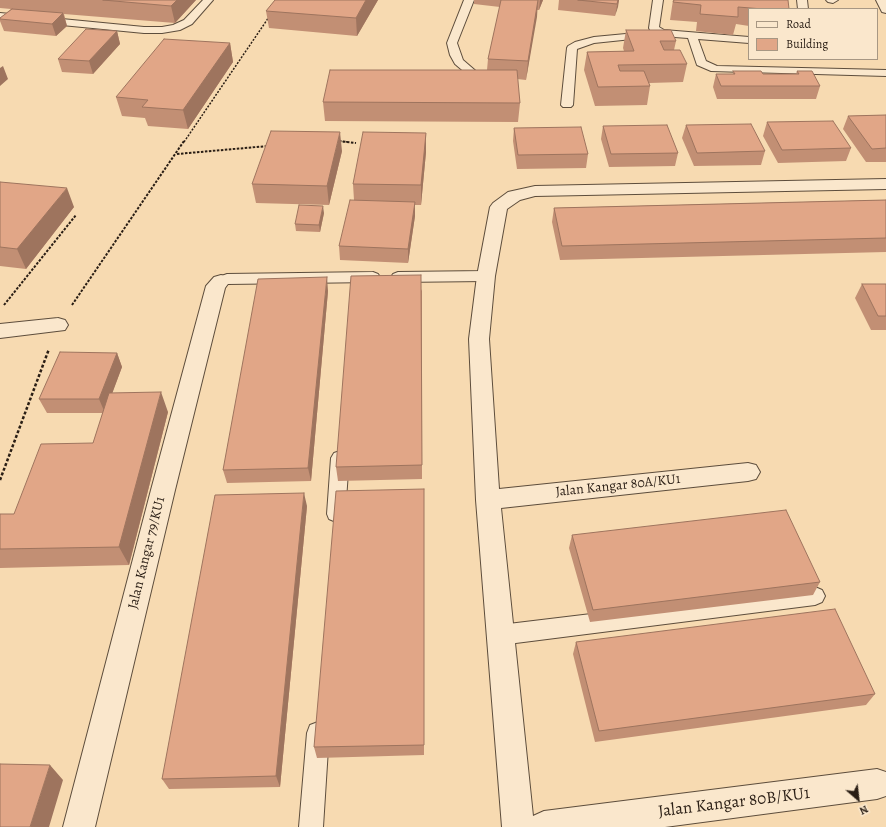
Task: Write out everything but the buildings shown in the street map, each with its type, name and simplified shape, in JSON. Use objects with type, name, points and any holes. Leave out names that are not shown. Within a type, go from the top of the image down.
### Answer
[{"type":"street","points":[[882,0],[886,9]]},
{"type":"street","points":[[518,827],[488,500],[480,339],[486,276],[499,207],[514,196],[535,191],[886,184]]},
{"type":"street","name":"Jalan Kangar 79/KU1","points":[[79,827],[165,482],[216,286],[221,281]]},
{"type":"street","points":[[0,331],[58,325]]},
{"type":"street","name":"Jalan Kangar 80A/KU1","points":[[488,500],[748,472]]},
{"type":"street","name":"Jalan Kangar 80B/KU1","points":[[544,827],[877,784]]},
{"type":"lane","points":[[0,16],[144,30],[176,28],[188,22],[208,0]]},
{"type":"lane","points":[[469,0],[452,43],[459,62],[479,79]]},
{"type":"lane","points":[[658,0],[654,28],[661,33]]},
{"type":"lane","points":[[166,40],[176,28]]},
{"type":"lane","points":[[567,105],[572,48],[579,44],[594,40],[661,33],[748,40]]},
{"type":"lane","points":[[692,36],[702,63],[715,69],[886,73]]},
{"type":"lane","points":[[221,281],[227,279],[354,285],[486,276]]},
{"type":"lane","points":[[334,532],[342,437]]},
{"type":"lane","points":[[500,635],[815,596]]},
{"type":"lane","points":[[311,827],[320,716]]},
{"type":"path","points":[[0,480],[58,325],[272,13]]},
{"type":"path","points":[[336,141],[356,143]]},
{"type":"path","points":[[176,154],[270,146]]},
{"type":"path","points":[[0,310],[76,215]]}]
